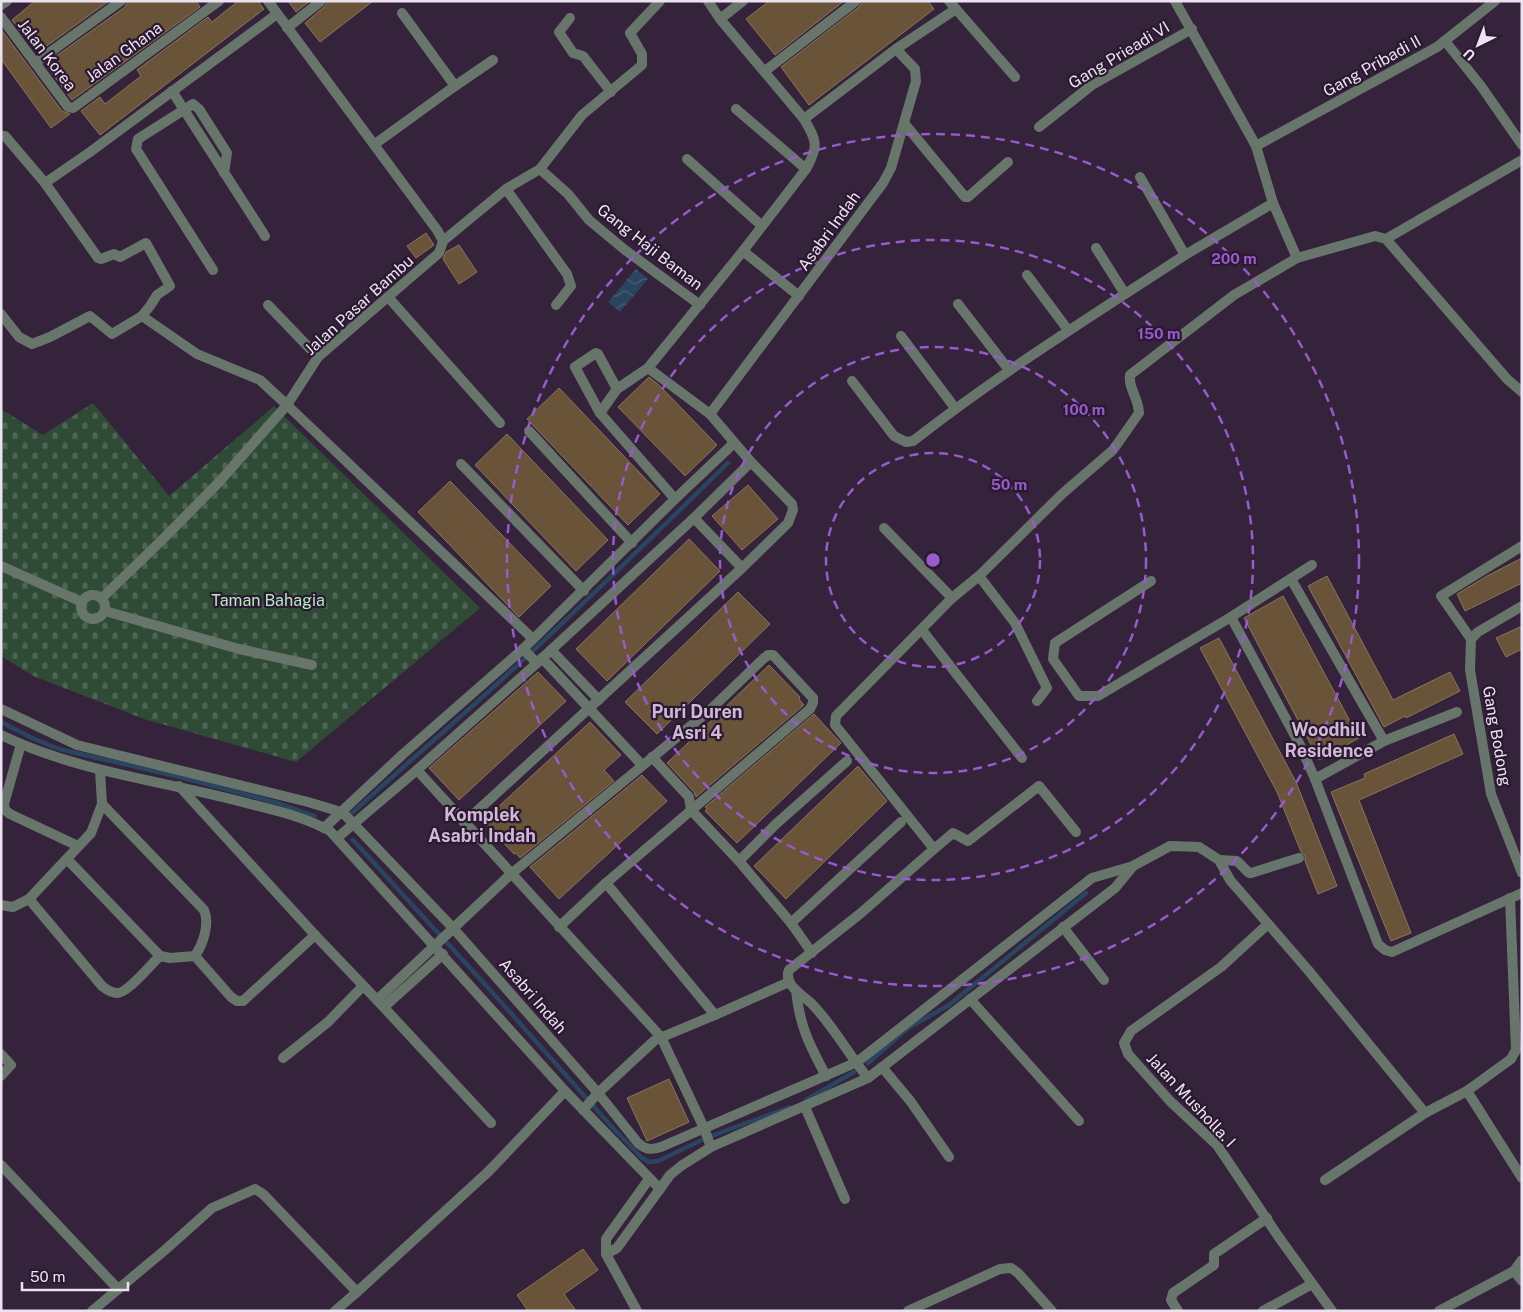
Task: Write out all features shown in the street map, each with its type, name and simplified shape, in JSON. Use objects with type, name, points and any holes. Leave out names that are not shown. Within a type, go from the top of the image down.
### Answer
[{"type":"street","points":[[1,5],[7,1]]},
{"type":"street","points":[[35,63],[121,1]]},
{"type":"street","name":"Jalan Ghana","points":[[71,108],[74,108],[219,1]]},
{"type":"street","points":[[268,1],[375,144],[443,241]]},
{"type":"street","points":[[287,28],[321,1]]},
{"type":"street","points":[[540,169],[582,115],[642,65],[642,54],[630,33],[660,1]]},
{"type":"street","points":[[600,413],[617,389],[648,368],[742,252],[806,168],[814,154],[815,141],[804,119],[720,19],[708,1]]},
{"type":"street","points":[[720,19],[744,1]]},
{"type":"street","points":[[765,71],[856,1]]},
{"type":"street","points":[[1175,1],[1256,146],[1273,203],[1297,258]]},
{"type":"street","name":"Gang Pribadi II","points":[[1256,146],[1437,47],[1495,1]]},
{"type":"street","points":[[804,119],[952,5],[1015,77]]},
{"type":"street","points":[[402,13],[455,86]]},
{"type":"street","points":[[44,183],[276,14]]},
{"type":"street","name":"Jalan Korea","points":[[1,17],[68,107],[71,108]]},
{"type":"street","points":[[570,18],[559,32],[573,53],[582,56],[611,92]]},
{"type":"street","name":"Gang Prieadi VI","points":[[1039,127],[1092,85],[1192,29]]},
{"type":"street","points":[[1445,41],[1481,86],[1522,145]]},
{"type":"street","name":"Asabri Indah","points":[[710,414],[883,183],[891,168],[916,81],[915,69],[896,49]]},
{"type":"street","points":[[375,144],[493,60]]},
{"type":"street","points":[[172,91],[184,109]]},
{"type":"street","points":[[213,270],[136,149],[138,139],[193,104],[204,116],[227,153],[224,172],[264,236]]},
{"type":"street","points":[[736,109],[806,168]]},
{"type":"street","points":[[904,123],[965,197],[968,197],[1008,162]]},
{"type":"street","points":[[1,136],[5,136],[44,183],[98,258],[114,254],[120,257],[146,243],[170,286],[157,295],[142,316],[112,334],[90,316],[50,337],[32,344],[19,337],[1,314]]},
{"type":"street","points":[[688,159],[762,226]]},
{"type":"street","points":[[1386,239],[1522,160]]},
{"type":"street","name":"Jalan Pasar Bambu","points":[[102,598],[220,481],[287,405],[318,357],[440,253],[443,241],[506,189],[540,169]]},
{"type":"street","name":"Gang Haji Baman","points":[[540,169],[568,194],[590,220],[625,250],[700,305]]},
{"type":"street","points":[[1140,177],[1185,255]]},
{"type":"street","points":[[506,189],[567,274],[571,286],[556,305]]},
{"type":"street","points":[[852,381],[894,436],[906,442],[913,441],[955,408],[1068,330],[1185,255],[1273,203]]},
{"type":"street","points":[[934,849],[835,724],[836,716],[952,598],[979,576],[1062,494],[1113,450],[1139,413],[1139,406],[1129,381],[1130,375],[1234,295],[1297,258],[1375,236],[1386,239],[1507,379],[1522,392]]},
{"type":"street","points":[[1096,248],[1124,294]]},
{"type":"street","points":[[742,252],[799,296]]},
{"type":"street","points":[[1027,274],[1068,330]]},
{"type":"street","points":[[388,298],[500,423]]},
{"type":"street","points":[[958,304],[1009,370]]},
{"type":"street","points":[[268,305],[318,357]]},
{"type":"street","points":[[142,316],[197,354],[260,380],[533,640]]},
{"type":"street","points":[[901,336],[955,408]]},
{"type":"street","points":[[617,389],[598,354],[596,353],[575,367],[600,413],[675,499]]},
{"type":"street","points":[[464,823],[742,568],[788,523],[793,510],[792,504],[751,462],[710,414],[648,368]]},
{"type":"street","points":[[530,431],[632,543]]},
{"type":"street","points":[[337,838],[351,822],[418,770],[532,657],[533,640],[734,443]]},
{"type":"street","points":[[324,828],[402,755],[532,657],[551,650],[694,518],[751,462]]},
{"type":"street","points":[[461,464],[584,591]]},
{"type":"street","points":[[694,518],[742,568]]},
{"type":"street","points":[[884,528],[952,598]]},
{"type":"street","points":[[1522,546],[1441,596],[1475,636],[1522,606]]},
{"type":"street","points":[[1151,581],[1055,643],[1054,659],[1079,696],[1098,696],[1230,617],[1312,565]]},
{"type":"street","points":[[1,566],[82,602]]},
{"type":"street","points":[[979,576],[1015,622],[1047,688],[1037,702]]},
{"type":"street","points":[[1291,579],[1384,741]]},
{"type":"street","points":[[93,595],[102,598],[105,611],[98,618],[90,618],[83,612],[82,602],[88,596],[93,595]]},
{"type":"street","points":[[105,611],[239,650],[312,665]]},
{"type":"street","points":[[1230,617],[1300,745],[1315,779],[1378,944],[1385,950],[1392,952],[1522,893]]},
{"type":"street","points":[[922,630],[1022,758]]},
{"type":"street","name":"Gang Bodong","points":[[1475,636],[1470,670],[1491,794],[1522,873]]},
{"type":"street","points":[[551,650],[599,700]]},
{"type":"street","points":[[381,1003],[451,930],[511,874],[710,710],[768,656],[773,655],[813,698],[810,708],[606,883],[560,927]]},
{"type":"street","points":[[532,657],[588,709],[642,765]]},
{"type":"street","points":[[1,709],[77,745],[308,802],[341,812]]},
{"type":"street","points":[[1315,779],[1384,741],[1457,712]]},
{"type":"street","points":[[1,735],[63,760],[100,770],[179,786],[304,818],[324,828],[337,838],[437,944],[442,954],[565,1091],[585,1108],[660,1189]]},
{"type":"street","points":[[21,744],[4,804],[5,810],[78,846]]},
{"type":"street","points":[[652,757],[689,797],[691,810],[739,861],[791,923],[812,953]]},
{"type":"street","points":[[739,861],[776,824],[847,761]]},
{"type":"street","points":[[1,905],[13,907],[29,899],[91,833],[102,804],[100,770]]},
{"type":"street","points":[[418,770],[464,823],[661,1037],[711,1147]]},
{"type":"street","points":[[179,786],[491,1123]]},
{"type":"street","points":[[868,1078],[834,1030],[812,1004],[788,982],[790,970],[861,913],[954,833],[968,841],[1039,786],[1076,832]]},
{"type":"street","points":[[102,804],[204,910],[207,917],[201,946],[195,956]]},
{"type":"street","name":"Asabri Indah","points":[[341,812],[451,930],[638,1143],[651,1150],[704,1128]]},
{"type":"street","points":[[791,923],[901,822]]},
{"type":"street","points":[[704,1128],[857,1062],[1092,878],[1133,866],[1170,846],[1199,847],[1219,860],[1230,880],[1308,970],[1425,1113]]},
{"type":"street","points":[[1219,860],[1237,861],[1248,873],[1251,873],[1299,858]]},
{"type":"street","points":[[68,859],[160,956],[170,958],[195,956]]},
{"type":"street","points":[[606,1254],[617,1248],[670,1175],[680,1166],[711,1147],[868,1078],[1115,888],[1133,866]]},
{"type":"street","points":[[606,883],[715,1015]]},
{"type":"street","points":[[1325,1180],[1425,1113],[1467,1091],[1511,1059],[1516,1050],[1510,898]]},
{"type":"street","points":[[29,899],[109,992],[116,994],[122,992],[160,956]]},
{"type":"street","name":"Jalan Musholla. I","points":[[1268,924],[1221,967],[1130,1032],[1124,1043],[1128,1054],[1170,1100],[1217,1145],[1332,1311]]},
{"type":"street","points":[[1063,927],[1104,980]]},
{"type":"street","points":[[195,956],[231,997],[237,1001],[243,1001],[315,935]]},
{"type":"street","points":[[381,1003],[442,954]]},
{"type":"street","points":[[585,1108],[596,1095],[655,1040],[788,982]]},
{"type":"street","points":[[283,1058],[328,1022],[364,986]]},
{"type":"street","points":[[796,990],[798,1009],[806,1038],[826,1076]]},
{"type":"street","points":[[970,999],[1079,1121]]},
{"type":"street","points":[[1,1054],[11,1065],[1,1076]]},
{"type":"street","points":[[882,1067],[911,1102],[949,1157]]},
{"type":"street","points":[[335,1311],[489,1171],[565,1091]]},
{"type":"street","points":[[1467,1091],[1522,1178]]},
{"type":"street","points":[[805,1107],[845,1199]]},
{"type":"street","points":[[1,1165],[118,1289]]},
{"type":"street","points":[[637,1311],[606,1254],[606,1239],[649,1179]]},
{"type":"street","points":[[92,1311],[212,1208],[255,1189],[263,1194],[357,1292]]},
{"type":"street","points":[[1178,1311],[1170,1300],[1173,1293],[1214,1265],[1214,1254],[1267,1218]]},
{"type":"street","points":[[1439,1311],[1514,1270],[1522,1260]]},
{"type":"street","points":[[908,1311],[1000,1269],[1011,1268],[1025,1280],[1052,1311]]},
{"type":"street","points":[[1514,1270],[1522,1281]]},
{"type":"street","points":[[1263,1311],[1312,1284]]},
{"type":"green space","name":"Taman Bahagia","points":[[93,403],[169,496],[274,406],[480,608],[296,762],[144,719],[33,676],[1,656],[1,409],[43,435]]},
{"type":"water","points":[[636,269],[648,279],[620,312],[608,302]]},
{"type":"building","points":[[35,1],[109,1],[37,53],[12,20]]},
{"type":"building","points":[[128,1],[196,1],[200,7],[72,100],[45,64],[125,7]]},
{"type":"building","points":[[238,1],[258,1],[264,9],[100,135],[81,111],[100,97],[105,104],[141,76],[137,70],[208,17],[212,22]]},
{"type":"building","points":[[288,1],[310,1],[296,12]]},
{"type":"building","points":[[328,1],[373,1],[320,42],[305,23],[325,6]]},
{"type":"building","points":[[769,1],[844,1],[775,55],[746,19]]},
{"type":"building","points":[[863,1],[928,1],[934,9],[809,105],[781,67],[860,6]]},
{"type":"building","points":[[1,29],[62,111],[70,114],[51,128],[1,59]]},
{"type":"building","points":[[426,233],[434,245],[416,258],[407,246]]},
{"type":"building","points":[[459,245],[477,272],[459,284],[443,259],[446,252]]},
{"type":"building","points":[[649,377],[717,445],[685,476],[618,407]]},
{"type":"building","points":[[559,388],[660,494],[628,525],[527,419]]},
{"type":"building","points":[[507,434],[608,540],[576,571],[475,465]]},
{"type":"building","points":[[450,481],[551,586],[519,617],[418,512]]},
{"type":"building","points":[[748,485],[778,519],[742,550],[712,516]]},
{"type":"building","points":[[689,539],[720,571],[607,681],[576,649]]},
{"type":"building","points":[[1522,558],[1522,583],[1465,611],[1457,594]]},
{"type":"building","points":[[1327,576],[1393,700],[1450,672],[1460,691],[1384,727],[1308,586]]},
{"type":"building","points":[[738,592],[770,624],[657,734],[625,702]]},
{"type":"building","points":[[1283,596],[1359,738],[1319,760],[1244,618]]},
{"type":"building","points":[[1522,626],[1522,649],[1506,657],[1496,638]]},
{"type":"building","points":[[1219,638],[1296,782],[1337,886],[1318,894],[1305,861],[1305,856],[1301,852],[1277,792],[1200,648]]},
{"type":"building","points":[[769,665],[800,697],[799,699],[804,705],[696,797],[694,792],[667,763]]},
{"type":"building","points":[[538,672],[566,701],[459,800],[429,768]]},
{"type":"building","points":[[814,714],[841,743],[737,843],[705,811],[707,809],[705,807]]},
{"type":"building","points":[[590,722],[621,755],[604,770],[614,781],[520,858],[483,821]]},
{"type":"building","points":[[1454,734],[1463,754],[1359,800],[1411,933],[1391,941],[1331,792],[1365,778],[1364,774]]},
{"type":"building","points":[[858,766],[887,801],[786,899],[754,866]]},
{"type":"building","points":[[642,775],[667,801],[559,899],[530,867]]},
{"type":"building","points":[[669,1079],[689,1122],[647,1141],[627,1098]]},
{"type":"building","points":[[583,1249],[598,1270],[564,1294],[576,1311],[528,1311],[517,1295]]},
{"type":"waterway","points":[[349,816],[538,646],[728,463]]},
{"type":"waterway","points":[[1,722],[59,749],[184,778],[278,803],[315,816]]},
{"type":"waterway","points":[[353,840],[642,1158],[649,1162],[658,1161],[704,1139]]},
{"type":"waterway","points":[[868,1063],[908,1028],[949,1005],[1086,893]]},
{"type":"waterway","points":[[806,1100],[854,1072]]},
{"type":"waterway","points":[[711,1136],[790,1107]]},
{"type":"district","name":"Puri Duren Asri 4","points":[[697,721]]},
{"type":"district","name":"Woodhill Residence","points":[[1329,740]]},
{"type":"district","name":"Komplek Asabri Indah","points":[[482,824]]}]
